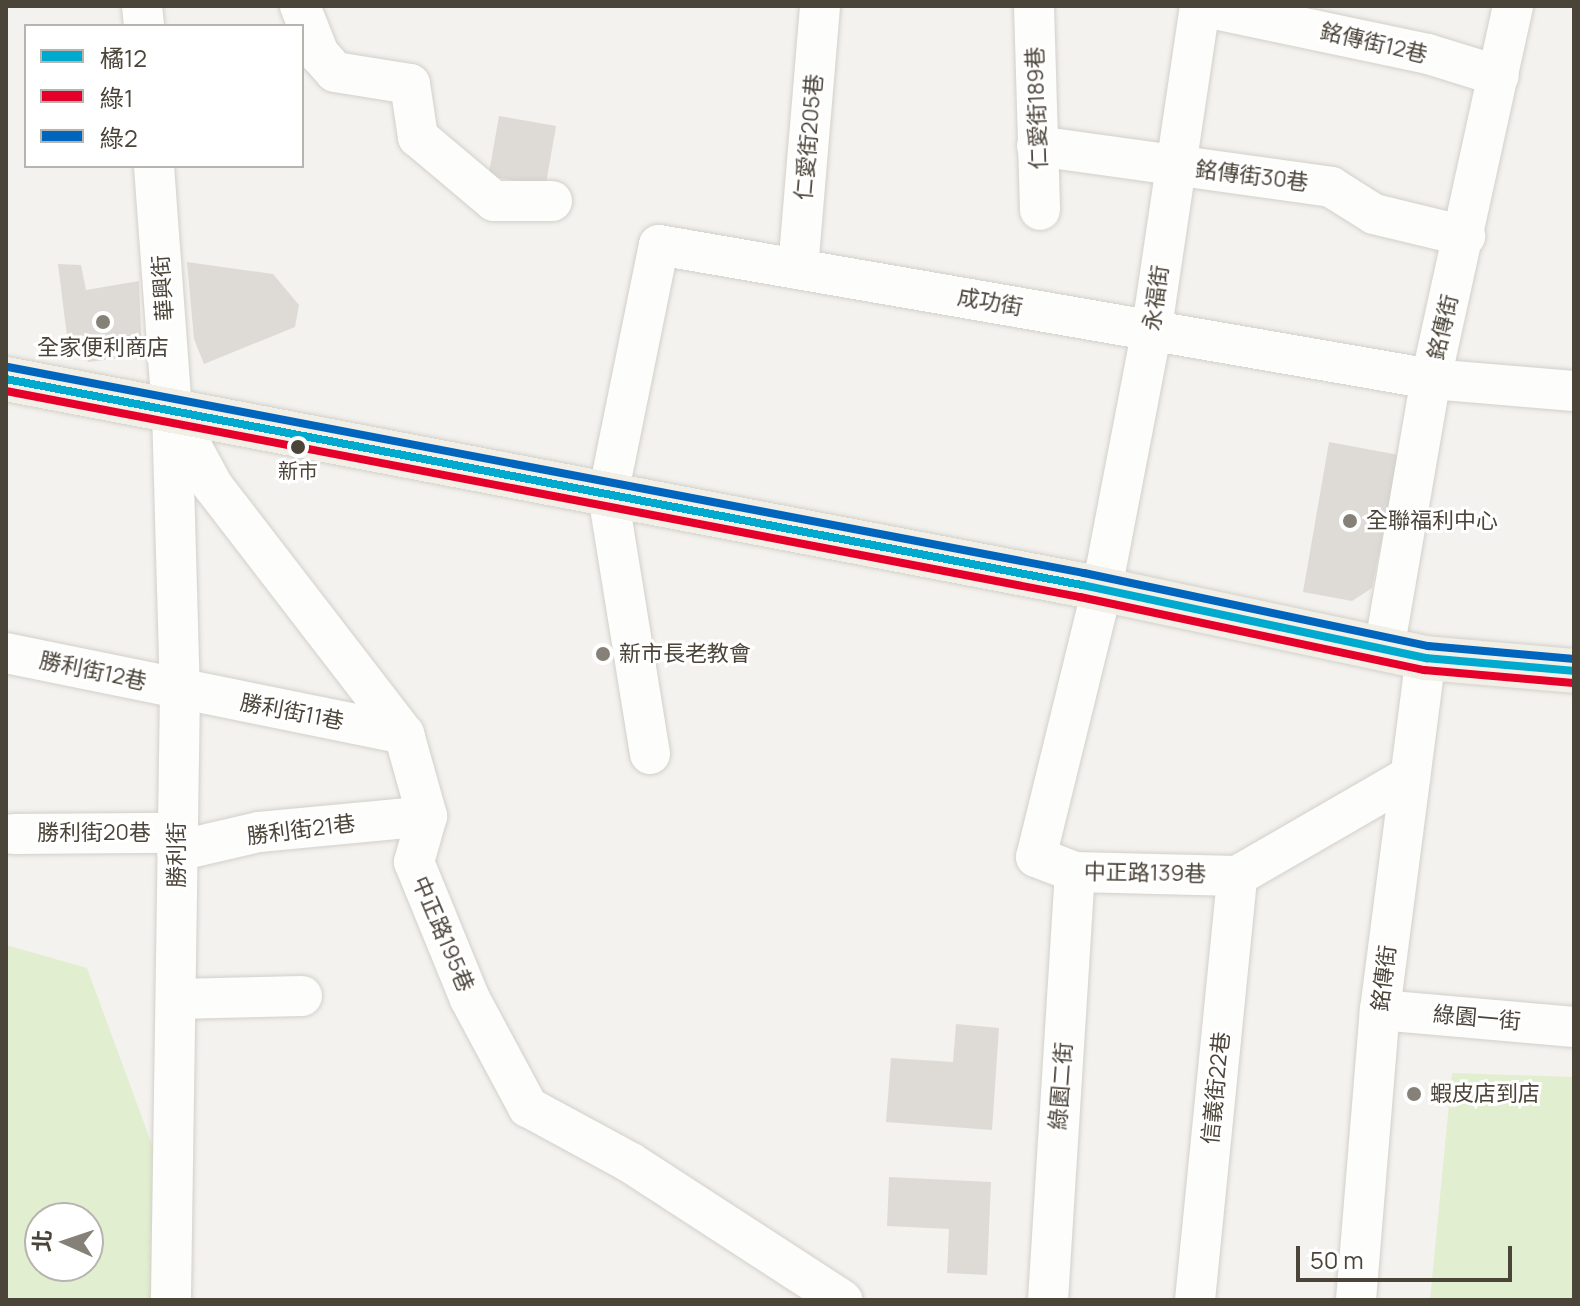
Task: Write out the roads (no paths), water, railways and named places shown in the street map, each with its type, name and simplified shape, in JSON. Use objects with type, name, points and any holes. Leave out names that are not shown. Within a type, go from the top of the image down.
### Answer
[{"type":"main road","points":[[6,379],[1102,589],[1426,658],[1574,671]]},
{"type":"street","points":[[300,6],[319,54],[335,72],[410,84],[418,137],[494,201],[552,201]]},
{"type":"street","name":"仁愛街205巷","points":[[798,269],[820,6]]},
{"type":"street","name":"仁愛街189巷","points":[[1034,6],[1040,210]]},
{"type":"street","name":"銘傳街12巷","points":[[1200,6],[1428,54],[1499,76]]},
{"type":"street","name":"永福街","points":[[1102,589],[1152,329],[1173,166],[1200,6]]},
{"type":"street","name":"銘傳街","points":[[1384,650],[1431,379],[1465,236],[1513,6]]},
{"type":"street","name":"銘傳街30巷","points":[[1037,146],[1331,187],[1374,214],[1465,236]]},
{"type":"street","name":"華興街","points":[[154,168],[172,410]]},
{"type":"street","name":"成功街","points":[[608,495],[659,245],[1431,379],[1574,391]]},
{"type":"street","points":[[172,410],[213,486],[404,734],[427,816]]},
{"type":"street","name":"勝利街","points":[[171,1300],[180,690],[172,410]]},
{"type":"street","points":[[608,495],[650,754]]},
{"type":"street","name":"中正路139巷","points":[[1102,589],[1036,857],[1075,872],[1237,876],[1410,776]]},
{"type":"street","name":"勝利街12巷","points":[[6,653],[180,690]]},
{"type":"street","name":"銘傳街","points":[[1356,1300],[1380,1010],[1426,658]]},
{"type":"street","name":"勝利街11巷","points":[[180,690],[404,734]]},
{"type":"street","name":"勝利街21巷","points":[[176,842],[427,816]]},
{"type":"street","name":"中正路195巷","points":[[427,816],[414,862],[418,874],[470,999],[528,1107],[631,1163],[842,1300]]},
{"type":"street","name":"勝利街20巷","points":[[13,834],[176,842]]},
{"type":"street","name":"綠園二街","points":[[1048,1300],[1075,872]]},
{"type":"street","name":"信義街22巷","points":[[1195,1300],[1237,876]]},
{"type":"street","points":[[176,999],[302,996]]},
{"type":"street","name":"綠園一街","points":[[1380,1010],[1574,1027]]},
{"type":"place","name":"全家便利商店","points":[[103,322]]},
{"type":"place","name":"新市","points":[[298,447]]},
{"type":"place","name":"全聯福利中心","points":[[1350,521]]},
{"type":"place","name":"新市長老教會","points":[[603,654]]},
{"type":"place","name":"蝦皮店到店","points":[[1414,1094]]}]
